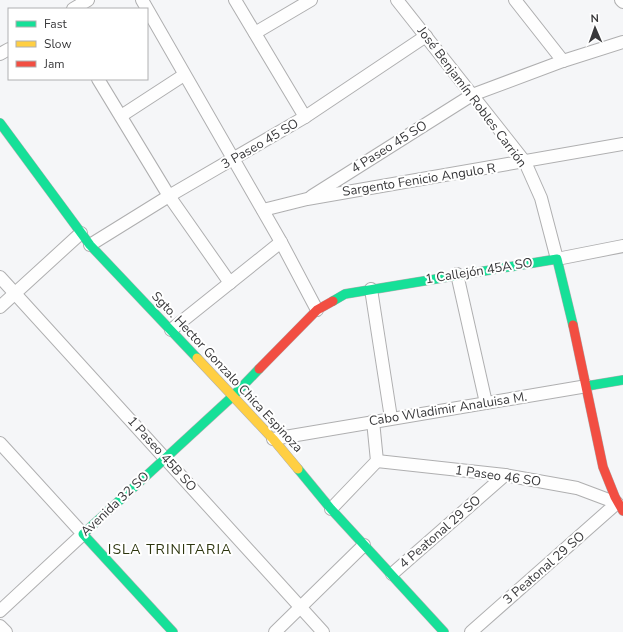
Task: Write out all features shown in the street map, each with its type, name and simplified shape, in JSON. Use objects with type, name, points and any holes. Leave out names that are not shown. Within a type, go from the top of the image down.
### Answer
[{"type":"street","points":[[75,8],[88,0]]},
{"type":"street","points":[[235,0],[305,117]]},
{"type":"street","points":[[255,33],[296,4],[311,0]]},
{"type":"street","name":"José Benjamín Robles Carrión","points":[[397,0],[525,162],[541,198],[557,259],[586,386],[600,456],[608,483],[620,507]]},
{"type":"street","points":[[515,0],[563,61]]},
{"type":"street","points":[[148,11],[263,210],[317,310]]},
{"type":"street","name":"3 Paseo 45 SO","points":[[90,245],[169,196],[305,117],[426,36]]},
{"type":"street","name":"4 Paseo 45 SO","points":[[307,199],[472,95],[563,61],[623,42]]},
{"type":"street","points":[[121,116],[184,75]]},
{"type":"street","points":[[99,80],[169,196],[230,283]]},
{"type":"street","name":"Sgto. Hector Gonzalo Chica Espinoza","points":[[0,123],[90,245],[172,330],[273,439],[331,509],[444,632]]},
{"type":"street","name":"Sargento Fenicio Angulo R","points":[[263,210],[307,199],[623,144]]},
{"type":"street","points":[[0,307],[81,233]]},
{"type":"street","points":[[172,330],[281,242]]},
{"type":"street","name":"1 Callejón 45A SO","points":[[335,298],[345,294],[371,289],[557,259],[623,246]]},
{"type":"street","points":[[458,274],[486,403]]},
{"type":"street","name":"1 Paseo 45B SO","points":[[0,277],[323,632]]},
{"type":"street","points":[[371,289],[391,418]]},
{"type":"street","name":"Avenida 32 SO","points":[[0,611],[233,396],[317,310],[335,298]]},
{"type":"street","name":"Cabo Wladimir Analuisa M.","points":[[273,439],[623,380]]},
{"type":"street","points":[[331,509],[377,461],[373,421]]},
{"type":"street","points":[[0,443],[172,632]]},
{"type":"street","name":"1 Paseo 46 SO","points":[[377,461],[505,475],[577,488],[620,507]]},
{"type":"street","name":"4 Peatonal 29 SO","points":[[392,574],[505,475]]},
{"type":"street","name":"3 Peatonal 29 SO","points":[[471,632],[620,507]]},
{"type":"street","points":[[275,632],[364,546]]},
{"type":"street","points":[[0,626],[6,632]]},
{"type":"traffic: fast","points":[[0,123],[90,245],[197,358]]},
{"type":"traffic: fast","points":[[333,301],[345,294],[557,259],[573,325]]},
{"type":"traffic: fast","points":[[173,632],[83,534],[233,396],[259,369]]},
{"type":"traffic: fast","points":[[587,386],[623,380]]},
{"type":"traffic: fast","points":[[298,469],[331,509],[444,632]]},
{"type":"traffic: slow","points":[[197,358],[273,439],[298,469]]},
{"type":"traffic: jam","points":[[259,369],[317,310],[333,301]]},
{"type":"traffic: jam","points":[[573,325],[603,467],[615,497],[623,511]]},
{"type":"district","name":"ISLA TRINITARIA","points":[[170,549]]}]
